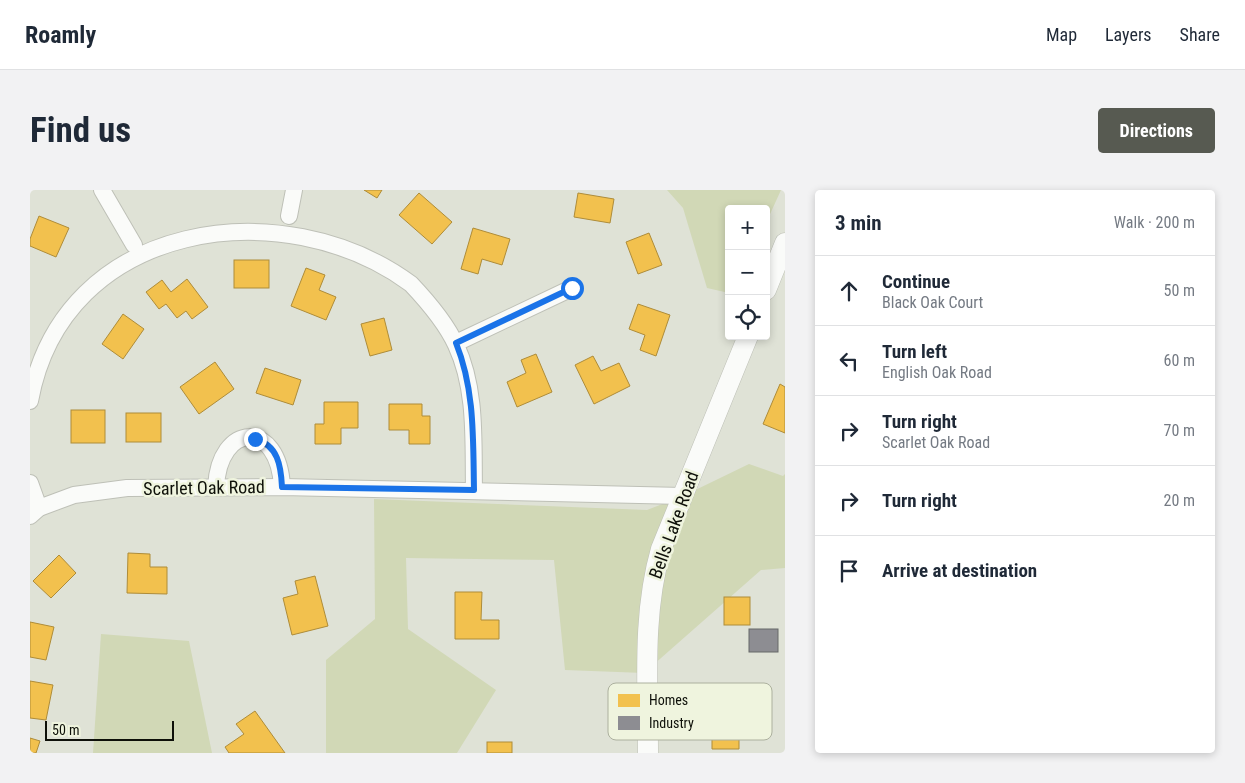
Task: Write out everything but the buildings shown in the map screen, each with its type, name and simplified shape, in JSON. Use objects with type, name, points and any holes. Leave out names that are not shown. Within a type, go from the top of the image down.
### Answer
[{"type":"street","points":[[102,190],[134,245]]},
{"type":"street","points":[[273,214],[296,217],[294,190]]},
{"type":"street","points":[[30,400],[37,367],[52,336],[68,310],[94,279],[134,245],[159,232],[185,224]]},
{"type":"street","points":[[337,231],[360,242],[397,269],[432,308],[456,343],[470,389],[473,424],[474,490]]},
{"type":"street","points":[[770,280],[785,243]]},
{"type":"street","points":[[456,343],[572,288]]},
{"type":"street","name":"Bells Lake Road","points":[[648,683],[648,601],[661,549],[746,340]]},
{"type":"street","points":[[216,487],[219,463],[228,447],[235,441],[249,438],[266,443],[276,454],[281,472],[282,487]]},
{"type":"street","points":[[30,483],[35,512]]},
{"type":"street","name":"Scarlet Oak Road","points":[[35,512],[74,495],[97,491],[216,487],[474,490],[683,496]]},
{"type":"street","name":"Bells Lake Road","points":[[648,740],[648,753]]},
{"type":"green space","points":[[667,190],[781,190],[770,214],[770,205],[725,205],[725,292],[707,288],[683,208]]},
{"type":"green space","points":[[749,464],[783,476],[785,474],[785,568],[761,570],[644,673],[565,670],[554,560],[406,558],[408,629],[496,690],[457,753],[326,753],[326,660],[375,619],[374,499],[647,510],[683,496]]},
{"type":"green space","points":[[101,634],[189,641],[212,753],[93,753]]},
{"type":"route","points":[[255,439],[271,446],[276,454],[280,463],[282,487],[474,490],[473,424],[470,389],[456,343],[572,288]]}]
